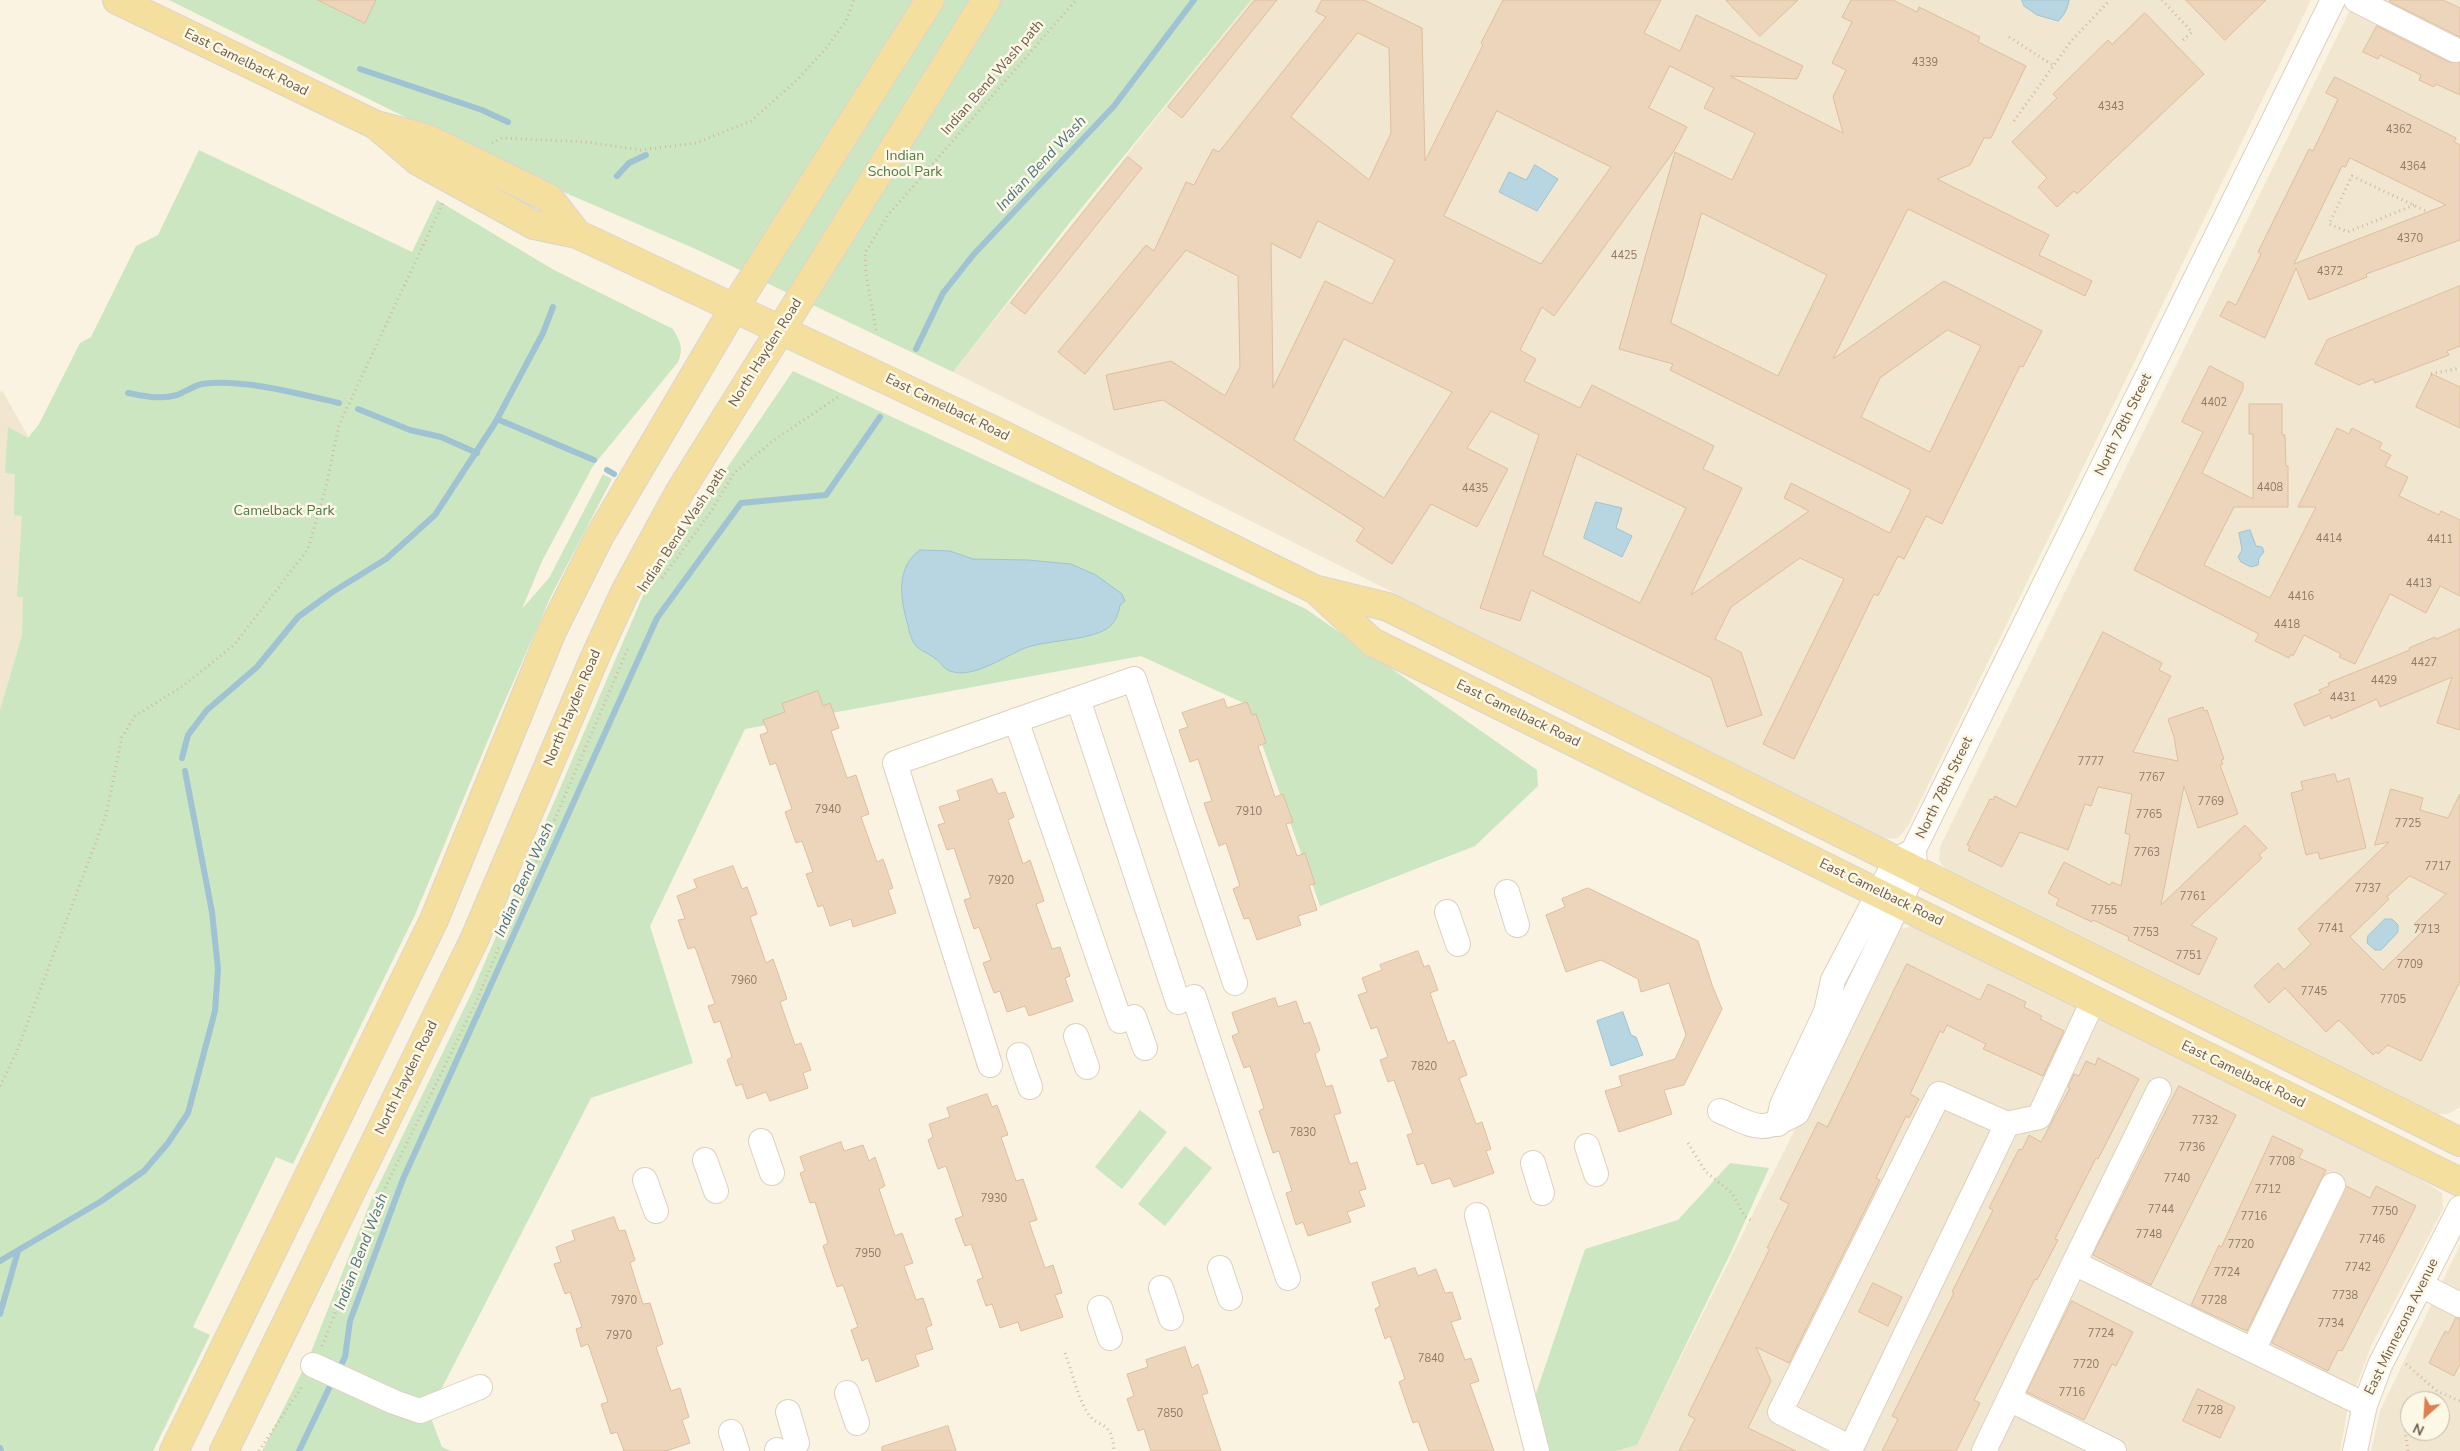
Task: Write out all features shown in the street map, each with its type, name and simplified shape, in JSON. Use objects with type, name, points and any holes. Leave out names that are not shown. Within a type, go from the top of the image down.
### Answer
[{"type":"main road","name":"East Camelback Road","points":[[117,0],[376,126],[426,138],[549,198],[577,234]]},
{"type":"main road","points":[[174,1451],[434,920],[552,631],[572,589],[627,487],[734,308],[930,0]]},
{"type":"main road","name":"North Hayden Road","points":[[224,1451],[475,938],[594,657],[625,592],[679,493],[986,0]]},
{"type":"main road","name":"East Camelback Road","points":[[376,126],[418,161],[534,225],[577,234],[781,329],[997,432],[1314,589],[1388,607],[1908,860],[2184,1004],[2460,1142]]},
{"type":"main road","name":"East Camelback Road","points":[[1314,589],[1372,642],[2460,1182]]},
{"type":"main road","points":[[2160,1034],[2184,1004]]},
{"type":"street","name":"North 78th Street","points":[[1720,1111],[1756,1127],[1778,1124],[1782,1105],[1826,1012],[1833,980],[1888,897],[1908,860],[2333,0]]},
{"type":"street","points":[[2356,0],[2455,50]]},
{"type":"street","points":[[990,1065],[895,763],[1134,679],[1235,983]]},
{"type":"street","points":[[1078,699],[1288,1278]]},
{"type":"street","points":[[1016,720],[1127,1019],[1145,1048]]},
{"type":"street","points":[[1507,892],[1517,925]]},
{"type":"street","points":[[1447,912],[1458,944]]},
{"type":"street","points":[[2007,1124],[1851,1448],[1780,1412],[1939,1094],[2007,1124],[2039,1117],[2093,1001]]},
{"type":"street","points":[[1076,1036],[1087,1067]]},
{"type":"street","points":[[1019,1055],[1030,1087]]},
{"type":"street","points":[[1984,1451],[2159,1090]]},
{"type":"street","points":[[761,1141],[772,1173]]},
{"type":"street","points":[[1587,1146],[1596,1174]]},
{"type":"street","points":[[705,1160],[716,1191]]},
{"type":"street","points":[[1533,1164],[1542,1193]]},
{"type":"street","points":[[645,1180],[656,1211]]},
{"type":"street","points":[[2253,1350],[2333,1185]]},
{"type":"street","name":"East Minnezona Avenue","points":[[2355,1451],[2365,1405],[2380,1366],[2460,1208]]},
{"type":"street","points":[[1477,1215],[1536,1451]]},
{"type":"street","points":[[2074,1262],[2365,1405]]},
{"type":"street","points":[[1220,1268],[1230,1298]]},
{"type":"street","points":[[2421,1285],[2460,1305]]},
{"type":"street","points":[[1161,1288],[1171,1318]]},
{"type":"street","points":[[1100,1308],[1110,1338]]},
{"type":"street","points":[[313,1365],[394,1402],[420,1411],[480,1387]]},
{"type":"street","points":[[847,1393],[857,1423]]},
{"type":"street","points":[[2009,1399],[2114,1451]]},
{"type":"street","points":[[784,1448],[788,1412]]},
{"type":"path","points":[[474,162],[484,146],[502,138],[585,142],[641,150],[696,143],[751,121],[797,80],[827,47],[846,21],[854,0]]},
{"type":"path","name":"Indian Bend Wash path","points":[[876,330],[866,274],[865,253],[888,215],[1076,0]]},
{"type":"path","points":[[2014,121],[2072,40],[2110,0]]},
{"type":"path","points":[[2162,0],[2192,32],[2182,41]]},
{"type":"path","points":[[2009,37],[2054,66]]},
{"type":"path","points":[[2414,205],[2348,232],[2329,224],[2352,176],[2414,205],[2426,211]]},
{"type":"path","points":[[0,1086],[17,1051],[106,815],[122,737],[135,716],[183,686],[234,645],[308,549],[326,487],[339,425],[444,201],[458,184]]},
{"type":"path","points":[[2431,374],[2460,368]]},
{"type":"path","name":"Indian Bend Wash path","points":[[658,583],[710,513],[734,473],[774,440],[838,397]]},
{"type":"path","points":[[508,927],[633,636]]},
{"type":"path","points":[[259,1451],[300,1393],[326,1338],[383,1192],[477,1000],[500,946]]},
{"type":"path","points":[[1688,1144],[1706,1172],[1732,1193],[1745,1217],[1754,1222]]},
{"type":"path","points":[[1065,1353],[1087,1412],[1107,1428],[1113,1437],[1114,1451]]},
{"type":"path","points":[[2406,1364],[2439,1391]]},
{"type":"shaded area","points":[[1251,0],[2311,0],[1908,826],[1898,838],[1890,839],[1882,837],[953,372]]},
{"type":"shaded area","points":[[2355,0],[2460,0],[2460,1107],[2448,1114],[2437,1114],[1947,871],[1939,860],[1940,847]]},
{"type":"shaded area","points":[[0,391],[3,392],[29,438],[22,635],[0,710]]},
{"type":"shaded area","points":[[1917,925],[2168,1048],[2412,1174],[2442,1193],[2443,1209],[2371,1346],[2347,1412],[2340,1451],[1616,1451],[1637,1445],[1892,936],[1900,929]]},
{"type":"shaded area","points":[[2460,1245],[2460,1451],[2371,1451],[2380,1411]]},
{"type":"green space","name":"Indian School Park","points":[[169,0],[1251,0],[1071,221],[953,372],[700,251],[508,168]]},
{"type":"green space","name":"Camelback Park","points":[[199,150],[412,252],[437,200],[554,270],[673,329],[679,341],[681,353],[678,362],[593,466],[542,561],[522,609],[549,578],[603,474],[612,479],[551,596],[493,728],[415,915],[293,1164],[276,1157],[193,1327],[210,1335],[153,1451],[0,1451],[0,710],[22,635],[23,597],[17,597],[22,516],[14,515],[15,474],[5,473],[8,427],[28,438],[39,424],[80,343],[91,337],[136,246],[158,235]]},
{"type":"green space","points":[[793,371],[1306,609],[1537,770],[1538,786],[1475,846],[1320,906],[1248,705],[1141,656],[745,729],[650,926],[693,1063],[591,1098],[429,1413],[442,1447],[451,1451],[262,1451],[307,1362],[370,1203],[472,992],[648,584]]},
{"type":"green space","points":[[1140,1110],[1167,1132],[1122,1189],[1095,1167]]},
{"type":"green space","points":[[1185,1146],[1212,1168],[1165,1226],[1138,1204]]},
{"type":"green space","points":[[1730,1163],[1769,1168],[1733,1248],[1637,1445],[1616,1451],[1531,1451],[1529,1414],[1585,1249],[1678,1220]]},
{"type":"water","points":[[2022,0],[2069,0],[2065,12],[2058,21],[2037,15],[2024,6]]},
{"type":"water","points":[[1535,165],[1558,179],[1537,211],[1499,192],[1509,172],[1526,180]]},
{"type":"water","points":[[1596,502],[1622,508],[1616,528],[1632,536],[1622,557],[1584,538]]},
{"type":"water","points":[[2250,530],[2256,546],[2262,547],[2264,552],[2259,558],[2258,565],[2251,567],[2241,562],[2238,557],[2242,550],[2239,533]]},
{"type":"water","points":[[920,550],[950,551],[973,559],[1028,560],[1071,564],[1096,575],[1122,594],[1125,601],[1120,605],[1117,617],[1113,623],[1103,631],[1085,637],[1028,647],[990,665],[969,672],[959,673],[950,671],[934,657],[915,645],[905,612],[902,593],[903,574],[912,557]]},
{"type":"water","points":[[2385,919],[2392,919],[2398,925],[2398,932],[2381,950],[2375,950],[2367,943],[2368,936]]},
{"type":"water","points":[[1623,1012],[1631,1035],[1636,1037],[1643,1055],[1611,1066],[1597,1021]]},
{"type":"building","points":[[318,0],[376,0],[365,23]]},
{"type":"building","points":[[1255,0],[1277,0],[1182,118],[1168,107]]},
{"type":"building","points":[[1322,0],[1364,0],[1422,28],[1425,161],[1483,45],[1481,43],[1503,0],[1661,0],[1644,33],[1680,51],[1696,15],[1803,66],[1797,79],[1730,76],[1843,133],[1833,97],[1846,70],[1832,63],[1852,22],[1842,17],[1851,0],[1893,0],[1917,12],[1919,7],[1980,37],[1978,42],[2026,66],[1991,138],[1984,138],[1970,165],[1937,179],[2049,235],[2039,255],[2092,281],[2085,296],[1908,209],[1833,359],[1944,281],[2042,331],[2023,367],[2020,366],[1942,524],[1926,516],[1904,559],[1898,556],[1878,596],[1874,594],[1794,759],[1763,744],[1844,579],[1800,558],[1731,607],[1715,639],[1741,652],[1762,715],[1727,727],[1711,678],[1531,590],[1520,621],[1480,608],[1539,435],[1491,411],[1467,448],[1508,469],[1477,527],[1431,504],[1392,564],[1356,541],[1364,528],[1163,400],[1114,410],[1106,375],[1171,361],[1225,396],[1240,367],[1238,276],[1186,250],[1085,374],[1058,352],[1146,245],[1154,251],[1186,182],[1194,185],[1213,149],[1219,152],[1326,17],[1316,12]],"holes":[[[1358,33],[1389,48],[1391,133],[1369,180],[1291,117]],[[1670,66],[1714,88],[1704,108],[1755,133],[1732,180],[1675,152],[1619,349],[1673,364],[1670,370],[1911,490],[1890,533],[1791,483],[1784,498],[1809,511],[1691,595],[1742,488],[1703,469],[1714,446],[1592,385],[1580,408],[1524,381],[1536,359],[1520,350],[1542,307],[1554,316],[1674,151],[1687,127],[1649,108]],[[1497,111],[1611,167],[1541,264],[1444,216]],[[1702,213],[1827,275],[1778,376],[1671,323]],[[1318,221],[1395,260],[1372,304],[1325,281],[1273,388],[1271,243],[1300,258]],[[1948,330],[1981,346],[1930,452],[1861,417],[1880,378]],[[1344,339],[1452,392],[1384,498],[1294,440]],[[1577,454],[1686,508],[1640,603],[1543,555]]]},
{"type":"building","points":[[1726,0],[1798,0],[1760,36]]},
{"type":"building","points":[[2186,0],[2266,0],[2225,40]]},
{"type":"building","points":[[2390,0],[2443,0],[2460,8],[2460,37],[2390,2]]},
{"type":"building","points":[[2145,13],[2204,74],[2077,194],[2074,191],[2057,207],[2038,187],[2047,178],[2012,142],[2057,98],[2053,94],[2108,40],[2112,44]]},
{"type":"building","points":[[2377,26],[2449,62],[2460,62],[2460,95],[2436,84],[2434,87],[2419,80],[2421,75],[2380,55],[2378,59],[2363,52]]},
{"type":"building","points":[[2335,77],[2456,138],[2454,142],[2460,145],[2460,240],[2366,274],[2367,277],[2309,300],[2296,268],[2265,338],[2220,316],[2228,301],[2236,305],[2261,254],[2258,252],[2309,149],[2313,151],[2338,99],[2326,93]],"holes":[[[2350,158],[2446,205],[2294,264],[2342,166],[2345,167]]]},
{"type":"building","points":[[1128,157],[1142,168],[1025,314],[1011,303]]},
{"type":"building","points":[[2460,286],[2460,346],[2447,351],[2449,355],[2375,383],[2373,379],[2359,385],[2315,364],[2327,340]]},
{"type":"building","points":[[2210,366],[2243,383],[2243,389],[2202,473],[2253,499],[2253,434],[2249,434],[2249,404],[2282,404],[2282,435],[2285,435],[2286,466],[2288,466],[2288,507],[2234,507],[2204,565],[2270,598],[2316,507],[2298,507],[2337,428],[2349,434],[2352,428],[2382,443],[2379,449],[2391,455],[2385,466],[2408,477],[2399,496],[2439,515],[2441,511],[2460,520],[2460,596],[2440,586],[2426,613],[2390,594],[2355,664],[2339,657],[2341,654],[2304,635],[2293,656],[2291,654],[2289,658],[2255,641],[2259,634],[2134,570],[2203,432],[2182,422]]},
{"type":"building","points":[[2432,374],[2460,387],[2460,428],[2416,407]]},
{"type":"building","points":[[2460,629],[2460,730],[2437,723],[2452,677],[2380,707],[2377,699],[2331,719],[2330,715],[2304,726],[2294,704],[2321,693],[2319,690],[2329,686],[2328,683],[2410,650],[2409,648],[2435,637],[2436,639]]},
{"type":"building","points":[[2103,632],[2162,663],[2159,670],[2171,676],[2133,752],[2178,761],[2174,737],[2168,719],[2203,707],[2204,711],[2207,710],[2224,759],[2221,760],[2223,764],[2220,765],[2238,814],[2198,828],[2184,786],[2161,905],[2245,825],[2267,848],[2259,855],[2262,858],[2191,925],[2217,938],[2199,975],[2128,940],[2129,937],[2056,905],[2059,899],[2048,893],[2064,862],[2110,885],[2112,882],[2121,886],[2130,835],[2125,833],[2132,794],[2098,787],[2091,806],[2085,804],[2068,850],[2020,832],[2002,867],[1968,850],[1970,846],[1967,845],[1990,799],[1993,800],[1995,796],[2016,807]]},
{"type":"building","points":[[818,691],[823,706],[830,703],[839,728],[831,731],[847,778],[856,775],[869,814],[861,817],[877,862],[883,859],[893,888],[888,890],[896,913],[853,927],[851,919],[830,926],[823,905],[818,907],[806,874],[813,872],[802,841],[796,843],[785,812],[792,809],[776,763],[770,765],[760,735],[768,732],[763,720],[785,712],[782,704]]},
{"type":"building","points":[[1224,699],[1227,708],[1247,702],[1252,715],[1256,714],[1266,743],[1258,746],[1275,797],[1283,794],[1293,822],[1286,824],[1297,856],[1305,853],[1315,884],[1309,885],[1317,910],[1298,916],[1301,925],[1257,940],[1249,918],[1244,919],[1233,889],[1240,886],[1226,843],[1219,846],[1204,803],[1212,801],[1198,759],[1190,762],[1179,730],[1188,727],[1182,713]]},
{"type":"building","points":[[2335,774],[2337,782],[2349,778],[2366,848],[2320,859],[2318,852],[2306,855],[2291,793],[2303,790],[2301,782]]},
{"type":"building","points":[[992,779],[998,794],[1005,792],[1014,817],[1008,820],[1023,864],[1030,860],[1044,901],[1036,904],[1052,949],[1060,947],[1070,976],[1065,978],[1073,1001],[1029,1016],[1025,1006],[1007,1012],[1000,991],[994,993],[983,963],[991,960],[979,927],[974,929],[964,900],[971,898],[954,848],[947,850],[938,825],[945,823],[939,807],[960,800],[957,791]]},
{"type":"building","points":[[2391,789],[2423,798],[2420,810],[2448,818],[2460,794],[2460,981],[2421,1061],[2388,1045],[2378,1054],[2376,1052],[2373,1055],[2339,1020],[2326,1032],[2285,988],[2269,1003],[2254,986],[2278,963],[2284,970],[2311,944],[2298,929],[2389,842],[2375,845]],"holes":[[[2410,876],[2446,894],[2414,924],[2422,932],[2383,970],[2350,937],[2389,899],[2387,897]]]},
{"type":"building","points":[[733,866],[742,889],[747,887],[757,914],[750,917],[766,963],[773,959],[787,999],[780,1002],[795,1045],[801,1043],[811,1070],[803,1073],[808,1088],[770,1101],[766,1092],[747,1099],[742,1084],[736,1086],[727,1060],[732,1057],[720,1021],[714,1023],[708,1006],[715,1004],[695,947],[688,949],[678,920],[685,919],[677,896],[697,888],[694,880]]},
{"type":"building","points":[[1588,888],[1698,941],[1722,1009],[1684,1085],[1664,1090],[1672,1114],[1619,1132],[1605,1091],[1622,1086],[1619,1076],[1675,1059],[1686,1035],[1669,983],[1641,992],[1638,979],[1601,960],[1566,972],[1546,915],[1565,907],[1562,899]]},
{"type":"building","points":[[1418,951],[1424,967],[1429,965],[1438,990],[1430,993],[1448,1043],[1454,1040],[1467,1075],[1459,1078],[1476,1124],[1482,1122],[1491,1149],[1486,1151],[1494,1173],[1454,1187],[1450,1178],[1432,1184],[1424,1163],[1417,1165],[1407,1135],[1413,1133],[1394,1080],[1388,1082],[1380,1060],[1388,1057],[1377,1027],[1371,1029],[1358,995],[1367,992],[1362,978],[1382,970],[1380,965]]},
{"type":"building","points":[[1907,964],[1980,1000],[1988,984],[2026,1002],[2024,1007],[2042,1016],[2040,1019],[2064,1031],[2043,1076],[1983,1049],[1986,1044],[1947,1025],[1943,1033],[1940,1031],[1910,1094],[1919,1099],[1909,1118],[1906,1116],[1876,1178],[1880,1180],[1789,1363],[1756,1347],[1771,1381],[1748,1428],[1796,1451],[1679,1451],[1695,1419],[1688,1415],[1770,1248],[1767,1248],[1789,1204],[1780,1199],[1818,1122],[1827,1127]]},
{"type":"building","points":[[1275,998],[1278,1007],[1296,1001],[1304,1024],[1310,1022],[1320,1050],[1315,1054],[1326,1087],[1332,1085],[1341,1113],[1334,1115],[1350,1164],[1357,1162],[1366,1189],[1359,1191],[1365,1206],[1347,1212],[1351,1222],[1308,1236],[1303,1222],[1296,1225],[1286,1193],[1292,1191],[1279,1151],[1273,1153],[1259,1111],[1264,1108],[1250,1066],[1244,1068],[1232,1036],[1239,1033],[1232,1013]]},
{"type":"building","points":[[2098,1058],[2139,1079],[2098,1159],[2096,1158],[2055,1239],[2058,1240],[2037,1280],[2035,1279],[1974,1400],[1980,1403],[1956,1451],[1882,1451],[1898,1419],[1892,1416],[1954,1293],[1952,1292],[1993,1210],[1989,1208],[2019,1149],[2022,1150],[2029,1135],[2041,1142],[2070,1088],[2068,1087],[2074,1074],[2079,1076],[2086,1061],[2095,1065]]},
{"type":"building","points":[[2179,1086],[2236,1115],[2151,1285],[2093,1255]]},
{"type":"building","points":[[987,1094],[992,1107],[997,1105],[1008,1135],[1001,1137],[1016,1181],[1023,1179],[1037,1220],[1029,1222],[1045,1268],[1053,1265],[1062,1293],[1055,1295],[1063,1317],[1021,1331],[1018,1322],[1000,1328],[992,1304],[986,1306],[977,1280],[983,1278],[971,1244],[965,1246],[955,1219],[963,1216],[946,1166],[938,1169],[928,1140],[933,1137],[929,1124],[950,1117],[947,1108]]},
{"type":"building","points":[[2273,1136],[2303,1150],[2299,1158],[2326,1170],[2247,1331],[2191,1305],[2219,1245],[2221,1247]]},
{"type":"building","points":[[841,1142],[844,1151],[863,1145],[869,1161],[875,1157],[885,1186],[879,1189],[895,1236],[902,1233],[913,1263],[904,1266],[916,1300],[923,1298],[932,1325],[926,1328],[933,1349],[915,1355],[919,1366],[876,1382],[868,1358],[862,1361],[851,1330],[858,1327],[843,1285],[837,1287],[823,1246],[828,1243],[815,1202],[810,1203],[800,1173],[805,1171],[800,1157]]},
{"type":"building","points":[[2346,1186],[2370,1198],[2376,1186],[2416,1206],[2342,1351],[2338,1350],[2328,1371],[2272,1343]]},
{"type":"building","points":[[614,1217],[619,1231],[625,1230],[635,1260],[630,1263],[643,1304],[650,1303],[663,1344],[656,1347],[671,1391],[680,1388],[689,1417],[682,1420],[690,1443],[666,1451],[624,1451],[617,1432],[611,1434],[601,1404],[608,1402],[588,1344],[581,1347],[576,1329],[582,1327],[570,1292],[565,1294],[554,1264],[561,1262],[556,1247],[575,1240],[572,1231]]},
{"type":"building","points":[[1415,1268],[1418,1276],[1436,1269],[1445,1293],[1452,1292],[1461,1319],[1451,1322],[1465,1360],[1471,1358],[1479,1381],[1470,1384],[1494,1451],[1429,1451],[1418,1421],[1413,1423],[1399,1382],[1405,1379],[1390,1336],[1385,1339],[1375,1309],[1380,1306],[1372,1283]]},
{"type":"building","points":[[1873,1283],[1902,1297],[1888,1326],[1859,1312]]},
{"type":"building","points":[[2072,1301],[2133,1332],[2116,1366],[2112,1364],[2084,1420],[2027,1392]]},
{"type":"building","points":[[2456,1318],[2460,1319],[2460,1364],[2454,1376],[2429,1363],[2445,1331],[2448,1333]]},
{"type":"building","points":[[1185,1347],[1192,1368],[1198,1364],[1208,1393],[1202,1395],[1221,1451],[1151,1451],[1144,1429],[1138,1431],[1127,1399],[1134,1396],[1127,1374],[1148,1367],[1146,1360]]},
{"type":"building","points":[[2198,1389],[2235,1407],[2220,1438],[2183,1421]]},
{"type":"building","points":[[948,1426],[956,1451],[882,1451],[882,1447]]},
{"type":"waterway","name":"Indian Bend Wash","points":[[916,349],[943,293],[974,254],[1114,106],[1194,0]]},
{"type":"waterway","points":[[360,69],[482,110],[508,122]]},
{"type":"waterway","points":[[617,176],[629,163],[646,155]]},
{"type":"waterway","points":[[182,758],[188,735],[207,710],[257,667],[298,617],[331,593],[386,559],[435,515],[495,423],[543,333],[553,307]]},
{"type":"waterway","points":[[128,393],[165,397],[177,395],[202,384],[234,383],[289,391],[339,403]]},
{"type":"waterway","points":[[358,409],[410,430],[441,437],[477,453]]},
{"type":"waterway","name":"Indian Bend Wash","points":[[338,1371],[345,1357],[350,1321],[403,1179],[657,618],[741,503],[826,495],[880,417]]},
{"type":"waterway","points":[[497,419],[594,460]]},
{"type":"waterway","points":[[607,470],[614,474]]},
{"type":"waterway","points":[[0,1261],[100,1202],[144,1171],[168,1143],[188,1113],[215,1011],[218,969],[212,912],[185,771]]},
{"type":"waterway","points":[[0,1314],[18,1251]]},
{"type":"waterway","name":"Indian Bend Wash","points":[[299,1451],[333,1380]]}]
